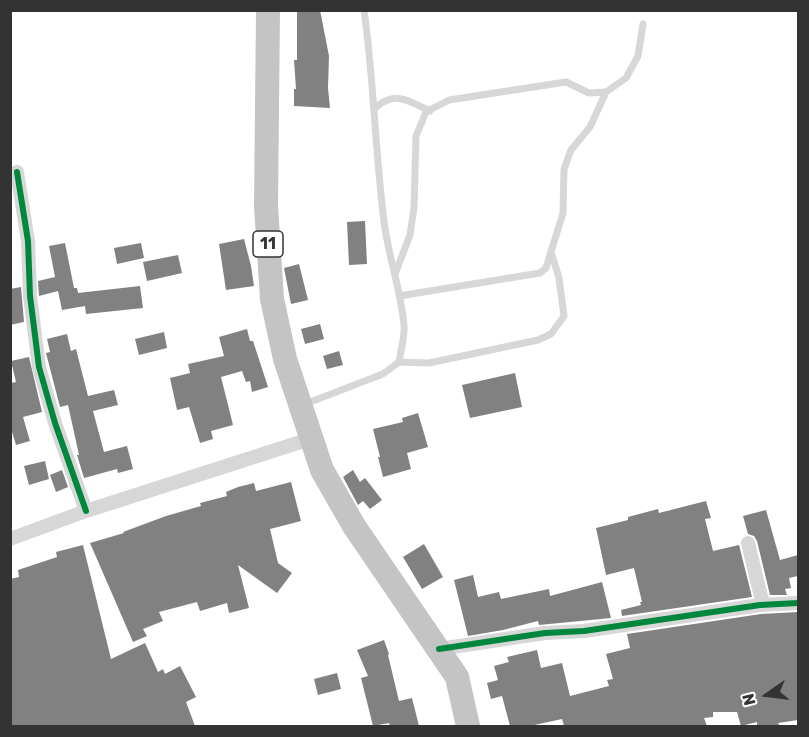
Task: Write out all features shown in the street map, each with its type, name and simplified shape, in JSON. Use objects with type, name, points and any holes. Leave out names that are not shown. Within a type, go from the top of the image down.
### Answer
[{"type":"highway","name":"11","points":[[268,10],[266,206],[269,265],[276,321],[285,359],[322,470],[354,526],[457,677],[468,726]]},
{"type":"street","points":[[17,172],[15,194],[28,241],[30,296],[39,367],[55,423],[86,511]]},
{"type":"street","points":[[10,539],[86,511],[310,439]]},
{"type":"street","points":[[748,543],[763,605]]},
{"type":"street","points":[[439,650],[545,633],[584,631],[763,605],[798,603]]},
{"type":"lane","points":[[364,10],[384,225],[396,274],[405,328],[399,362]]},
{"type":"lane","points":[[399,296],[540,273],[546,268],[563,213],[564,169],[571,150],[590,127],[606,92],[626,78],[638,56],[643,24]]},
{"type":"lane","points":[[396,274],[410,235],[414,208],[416,136],[426,112],[449,100],[566,82],[589,93],[606,92]]},
{"type":"lane","points":[[374,109],[383,100],[393,98],[408,99],[430,111]]},
{"type":"lane","points":[[300,406],[383,374],[399,362],[429,363],[538,339],[551,334],[564,316],[564,306],[551,253]]},
{"type":"building","points":[[297,10],[320,10],[329,56],[330,108],[294,106]]},
{"type":"building","points":[[365,221],[367,264],[349,265],[347,222]]},
{"type":"building","points":[[244,239],[254,286],[226,290],[219,244]]},
{"type":"building","points":[[65,243],[74,288],[77,288],[78,293],[140,286],[143,308],[86,314],[85,306],[62,310],[58,291],[39,296],[38,281],[55,277],[49,246]]},
{"type":"building","points":[[141,243],[144,258],[117,264],[114,248]]},
{"type":"building","points":[[178,255],[182,273],[147,281],[143,262]]},
{"type":"building","points":[[299,264],[308,300],[291,304],[284,268]]},
{"type":"building","points":[[21,287],[24,322],[10,325],[10,289]]},
{"type":"building","points":[[320,324],[324,339],[305,344],[301,329]]},
{"type":"building","points":[[247,329],[268,387],[252,392],[250,381],[246,382],[242,371],[221,377],[233,425],[211,431],[213,439],[200,443],[189,407],[177,410],[170,378],[190,373],[188,364],[224,356],[219,337]]},
{"type":"building","points":[[164,332],[167,348],[139,355],[135,339]]},
{"type":"building","points":[[67,334],[71,351],[76,349],[88,396],[114,390],[118,405],[93,411],[104,452],[127,446],[133,469],[118,473],[117,469],[84,478],[77,455],[79,455],[68,405],[60,407],[46,353],[50,352],[47,339]]},
{"type":"building","points":[[339,351],[343,365],[327,369],[323,356]]},
{"type":"building","points":[[29,357],[42,412],[23,417],[30,441],[16,445],[10,425],[10,383],[16,382],[11,361]]},
{"type":"building","points":[[515,373],[522,407],[470,418],[462,385]]},
{"type":"building","points":[[418,413],[428,447],[407,453],[411,469],[383,477],[373,429],[403,422],[402,418]]},
{"type":"building","points":[[45,461],[49,479],[29,485],[24,466]]},
{"type":"building","points":[[62,470],[68,487],[56,492],[50,475]]},
{"type":"building","points":[[353,470],[360,482],[365,478],[382,500],[370,509],[363,501],[358,505],[343,477]]},
{"type":"building","points":[[291,482],[301,521],[270,529],[278,563],[292,573],[277,593],[238,565],[249,608],[229,613],[227,603],[200,611],[197,602],[159,612],[163,621],[143,629],[147,636],[133,642],[90,543],[201,506],[200,503],[227,496],[226,492],[238,487],[254,483],[256,491]]},
{"type":"building","points":[[706,501],[711,518],[705,519],[713,551],[739,545],[752,597],[622,616],[621,610],[641,605],[640,602],[642,602],[634,568],[606,575],[596,528],[658,509],[659,513]]},
{"type":"building","points":[[766,510],[780,560],[798,555],[798,576],[789,578],[791,588],[785,589],[787,595],[770,595],[757,541],[754,536],[748,534],[743,516]]},
{"type":"building","points":[[424,544],[443,577],[422,589],[403,557]]},
{"type":"building","points":[[83,545],[111,659],[145,643],[158,672],[163,669],[165,674],[180,666],[196,697],[186,702],[195,726],[10,726],[10,579],[19,577],[18,570],[57,557],[56,552]]},
{"type":"building","points":[[473,575],[478,597],[499,592],[501,599],[549,589],[550,596],[602,582],[611,618],[539,625],[538,621],[468,636],[454,580]]},
{"type":"building","points":[[798,612],[798,720],[778,723],[779,725],[757,726],[757,722],[741,726],[737,712],[713,712],[713,717],[704,718],[707,726],[564,726],[562,719],[530,726],[510,726],[502,696],[491,699],[487,683],[498,680],[494,666],[509,662],[507,657],[537,650],[541,668],[562,663],[570,696],[609,686],[607,680],[613,679],[606,654],[630,648],[627,634],[761,614]]},
{"type":"building","points":[[384,640],[399,701],[412,698],[419,726],[390,726],[389,723],[373,726],[361,678],[368,676],[357,650]]},
{"type":"building","points":[[337,673],[341,689],[318,695],[314,679]]},
{"type":"cycle path","points":[[17,172],[28,241],[30,296],[39,367],[55,423],[86,511]]},
{"type":"cycle path","points":[[439,649],[545,633],[584,631],[760,605],[798,603]]}]
